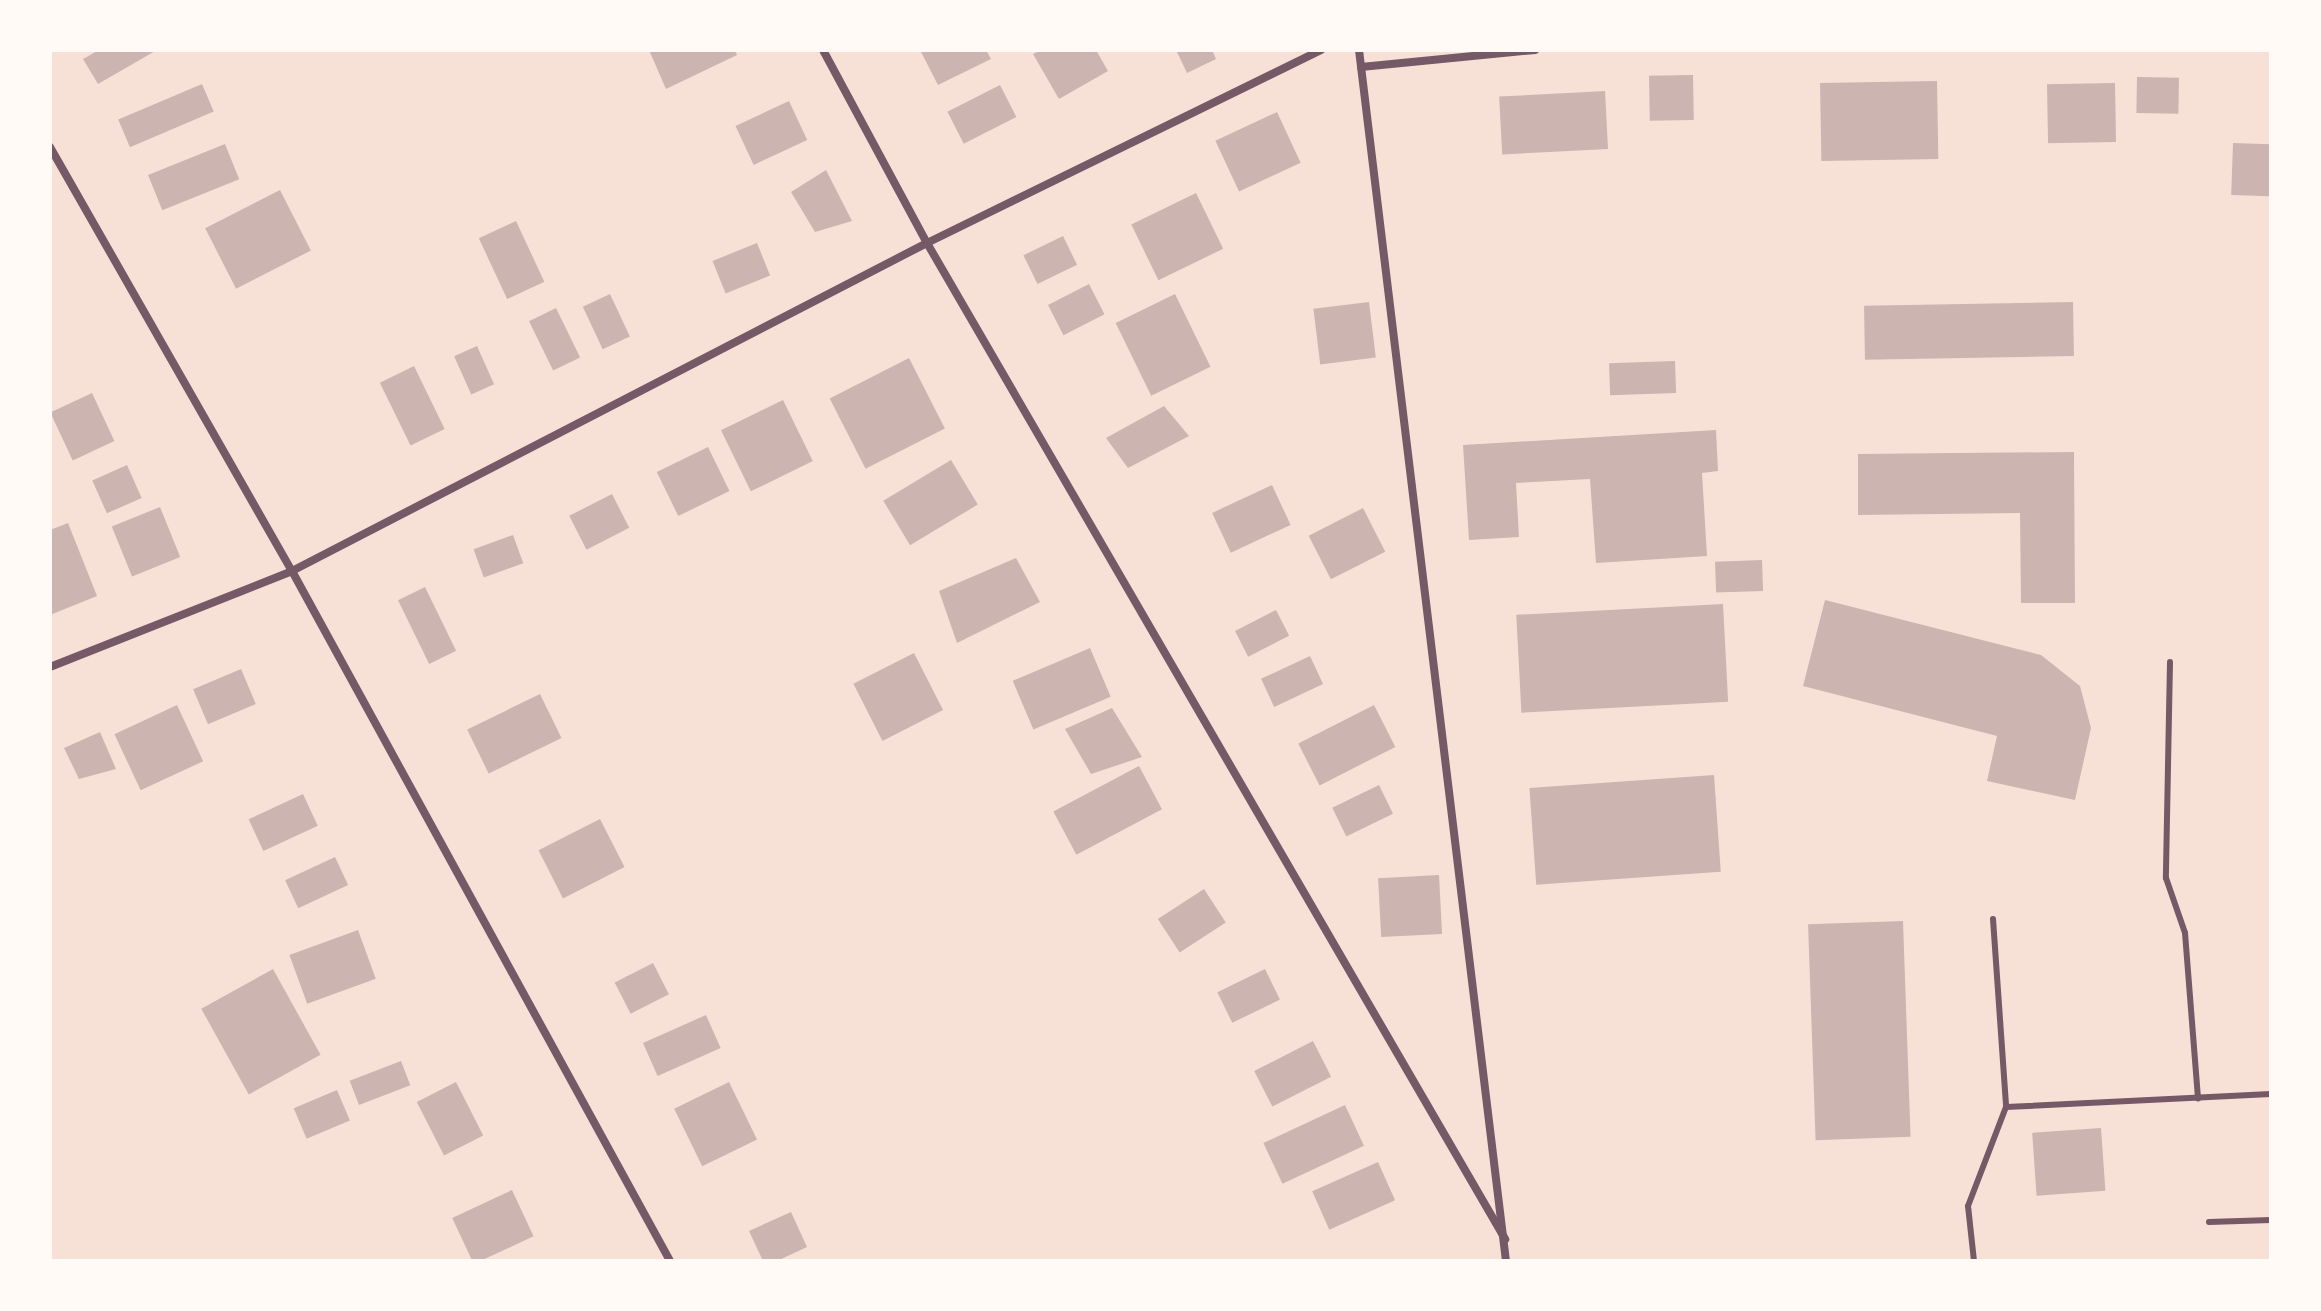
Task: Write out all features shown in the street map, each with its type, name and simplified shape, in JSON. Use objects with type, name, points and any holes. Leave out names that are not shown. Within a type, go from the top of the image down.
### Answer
[{"type":"street","points":[[823,50],[927,243],[1505,1239]]},
{"type":"street","points":[[50,667],[292,571],[927,243],[1321,50]]},
{"type":"street","points":[[1359,50],[1506,1261]]},
{"type":"street","points":[[1361,67],[1535,50]]},
{"type":"street","points":[[50,147],[292,571],[670,1261]]},
{"type":"lane","points":[[2170,662],[2166,878],[2185,933],[2198,1098]]},
{"type":"lane","points":[[1974,1261],[1968,1206],[2006,1107],[1993,919]]},
{"type":"lane","points":[[2006,1107],[2271,1094]]},
{"type":"lane","points":[[2209,1222],[2271,1220]]},
{"type":"building","points":[[99,50],[157,50],[98,84],[83,59]]},
{"type":"building","points":[[649,50],[735,50],[737,55],[666,89]]},
{"type":"building","points":[[920,50],[986,50],[991,59],[938,85]]},
{"type":"building","points":[[1041,50],[1096,50],[1108,71],[1059,99],[1033,54]]},
{"type":"building","points":[[1176,50],[1212,50],[1216,59],[1187,73]]},
{"type":"building","points":[[1693,75],[1694,120],[1650,121],[1649,76]]},
{"type":"building","points":[[2137,77],[2179,78],[2178,114],[2136,113]]},
{"type":"building","points":[[1937,81],[1938,159],[1821,161],[1820,83]]},
{"type":"building","points":[[2115,83],[2116,142],[2048,143],[2047,84]]},
{"type":"building","points":[[202,84],[214,112],[130,147],[118,120]]},
{"type":"building","points":[[1000,85],[1016,117],[964,144],[947,112]]},
{"type":"building","points":[[1605,91],[1608,149],[1502,154],[1499,97]]},
{"type":"building","points":[[789,101],[807,140],[754,165],[736,126]]},
{"type":"building","points":[[1277,112],[1301,163],[1239,191],[1215,141]]},
{"type":"building","points":[[2233,143],[2271,144],[2269,196],[2231,195]]},
{"type":"building","points":[[225,144],[239,179],[162,210],[148,175]]},
{"type":"building","points":[[826,170],[852,221],[815,232],[791,192]]},
{"type":"building","points":[[280,190],[311,251],[236,289],[205,228]]},
{"type":"building","points":[[1196,193],[1223,249],[1158,280],[1131,225]]},
{"type":"building","points":[[516,221],[544,282],[507,299],[479,238]]},
{"type":"building","points":[[1063,236],[1077,265],[1037,284],[1023,255]]},
{"type":"building","points":[[757,243],[770,275],[726,293],[712,261]]},
{"type":"building","points":[[1089,284],[1104,314],[1063,335],[1048,305]]},
{"type":"building","points":[[610,294],[630,337],[603,349],[583,307]]},
{"type":"building","points":[[1175,294],[1211,367],[1151,396],[1116,323]]},
{"type":"building","points":[[1369,302],[1376,358],[1320,364],[1313,309]]},
{"type":"building","points":[[2073,302],[2074,356],[1865,360],[1864,306]]},
{"type":"building","points":[[556,308],[580,357],[553,371],[529,321]]},
{"type":"building","points":[[477,346],[494,384],[471,395],[454,356]]},
{"type":"building","points":[[909,358],[945,428],[866,469],[830,398]]},
{"type":"building","points":[[1675,361],[1676,393],[1610,395],[1609,363]]},
{"type":"building","points":[[414,366],[445,429],[411,446],[380,383]]},
{"type":"building","points":[[92,393],[114,441],[73,460],[50,412]]},
{"type":"building","points":[[783,400],[813,461],[751,491],[721,430]]},
{"type":"building","points":[[1164,406],[1189,436],[1128,468],[1106,438]]},
{"type":"building","points":[[1716,430],[1718,471],[1702,473],[1707,556],[1596,563],[1590,479],[1516,483],[1519,537],[1469,540],[1463,445]]},
{"type":"building","points":[[708,447],[729,491],[678,516],[657,472]]},
{"type":"building","points":[[2074,452],[2075,603],[2021,603],[2020,513],[1858,515],[1858,454]]},
{"type":"building","points":[[951,460],[978,505],[910,545],[883,501]]},
{"type":"building","points":[[127,465],[142,498],[107,513],[92,480]]},
{"type":"building","points":[[1272,485],[1291,525],[1231,553],[1212,513]]},
{"type":"building","points":[[612,494],[629,528],[586,550],[569,516]]},
{"type":"building","points":[[160,507],[180,557],[132,577],[112,526]]},
{"type":"building","points":[[1363,508],[1385,552],[1331,579],[1309,536]]},
{"type":"building","points":[[68,523],[97,596],[50,615],[50,530]]},
{"type":"building","points":[[513,535],[523,563],[484,578],[474,549]]},
{"type":"building","points":[[1016,558],[1040,602],[957,643],[939,591]]},
{"type":"building","points":[[1762,560],[1763,591],[1716,593],[1715,562]]},
{"type":"building","points":[[425,587],[456,651],[429,664],[398,600]]},
{"type":"building","points":[[1825,600],[2041,655],[2080,686],[2091,728],[2075,800],[1987,781],[1997,736],[1803,686]]},
{"type":"building","points":[[1723,604],[1728,702],[1521,713],[1516,615]]},
{"type":"building","points":[[1276,610],[1289,636],[1248,657],[1235,631]]},
{"type":"building","points":[[1090,648],[1111,697],[1033,730],[1013,681]]},
{"type":"building","points":[[914,653],[943,710],[882,741],[853,684]]},
{"type":"building","points":[[1310,656],[1323,684],[1274,707],[1261,679]]},
{"type":"building","points":[[241,669],[256,704],[208,724],[193,689]]},
{"type":"building","points":[[540,694],[561,738],[489,774],[467,730]]},
{"type":"building","points":[[177,705],[203,761],[141,790],[114,734]]},
{"type":"building","points":[[1374,705],[1395,747],[1320,785],[1298,744]]},
{"type":"building","points":[[1112,708],[1142,757],[1091,774],[1065,729]]},
{"type":"building","points":[[100,732],[116,769],[79,779],[64,748]]},
{"type":"building","points":[[1139,766],[1162,809],[1076,855],[1053,812]]},
{"type":"building","points":[[1714,775],[1721,872],[1536,885],[1529,788]]},
{"type":"building","points":[[1379,785],[1393,814],[1346,837],[1332,808]]},
{"type":"building","points":[[303,794],[318,826],[263,851],[249,819]]},
{"type":"building","points":[[600,819],[625,867],[563,898],[539,850]]},
{"type":"building","points":[[335,857],[348,885],[298,908],[285,880]]},
{"type":"building","points":[[1439,875],[1442,934],[1381,937],[1378,878]]},
{"type":"building","points":[[1204,889],[1226,923],[1180,953],[1158,919]]},
{"type":"building","points":[[1903,921],[1911,1137],[1816,1140],[1808,924]]},
{"type":"building","points":[[358,930],[376,979],[307,1004],[289,955]]},
{"type":"building","points":[[653,963],[669,994],[631,1014],[615,983]]},
{"type":"building","points":[[273,969],[321,1055],[249,1094],[201,1009]]},
{"type":"building","points":[[1265,969],[1280,1000],[1232,1023],[1217,992]]},
{"type":"building","points":[[706,1015],[721,1048],[658,1076],[643,1043]]},
{"type":"building","points":[[1313,1041],[1331,1077],[1272,1107],[1254,1071]]},
{"type":"building","points":[[401,1061],[410,1085],[359,1105],[350,1081]]},
{"type":"building","points":[[456,1082],[483,1135],[444,1155],[417,1102]]},
{"type":"building","points":[[729,1082],[757,1140],[702,1166],[674,1109]]},
{"type":"building","points":[[337,1090],[350,1120],[307,1139],[294,1108]]},
{"type":"building","points":[[1345,1105],[1364,1146],[1282,1184],[1263,1143]]},
{"type":"building","points":[[2101,1128],[2105,1191],[2037,1196],[2032,1133]]},
{"type":"building","points":[[1378,1162],[1395,1200],[1329,1230],[1312,1191]]},
{"type":"building","points":[[512,1190],[534,1236],[480,1261],[472,1261],[452,1218]]},
{"type":"building","points":[[791,1212],[807,1247],[777,1261],[763,1261],[749,1231]]}]
